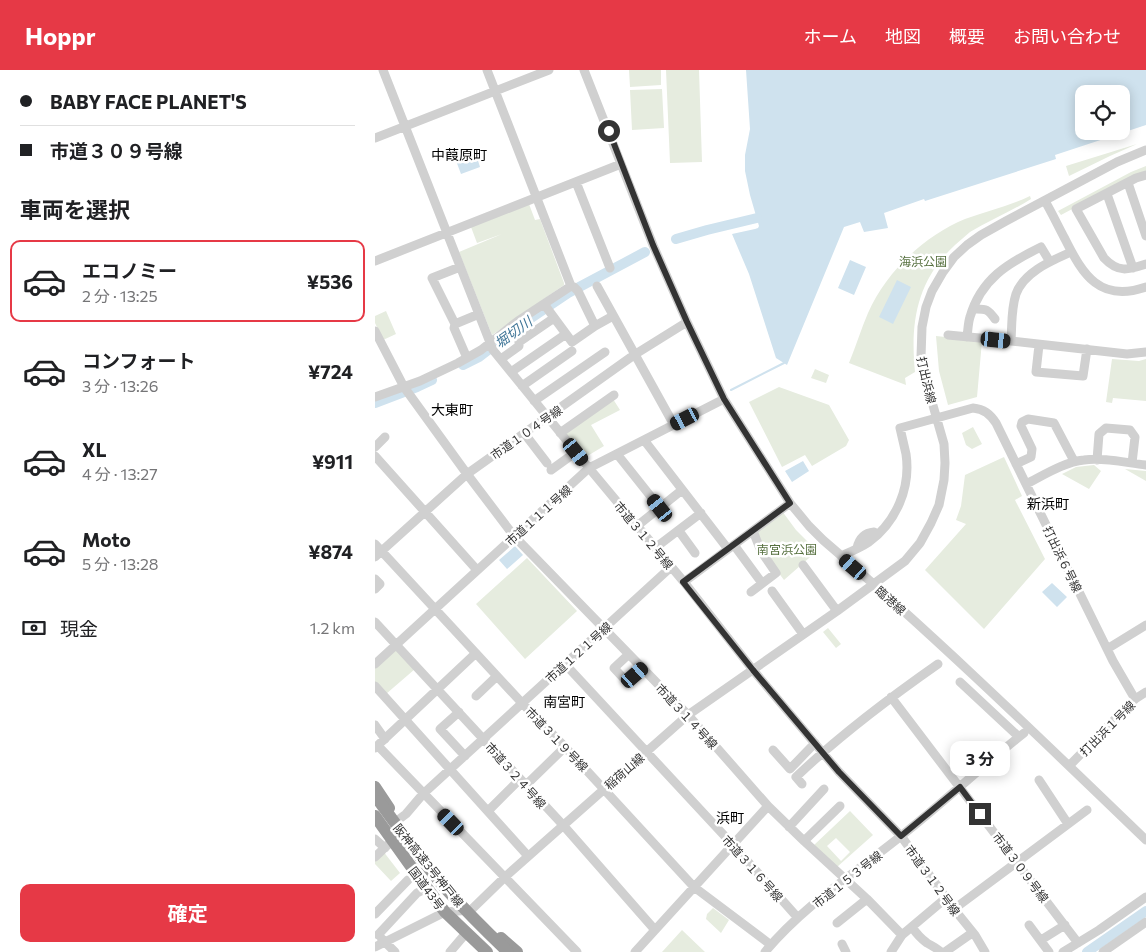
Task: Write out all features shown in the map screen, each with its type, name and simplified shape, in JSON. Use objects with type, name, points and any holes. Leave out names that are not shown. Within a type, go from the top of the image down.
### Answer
[{"type":"highway","name":"国道43号","points":[[375,787],[446,883],[471,910],[517,952]]},
{"type":"highway","name":"阪神高速3号神戸線","points":[[375,794],[421,859],[445,888],[508,952]]},
{"type":"highway","name":"阪神高速3号神戸線","points":[[375,808],[439,893],[457,914],[497,952]]},
{"type":"highway","name":"国道43号","points":[[375,816],[389,844],[445,912],[487,952]]},
{"type":"street","points":[[383,70],[491,346]]},
{"type":"street","points":[[487,70],[574,288],[595,326]]},
{"type":"street","points":[[375,138],[549,70]]},
{"type":"street","name":"臨港線","points":[[585,70],[653,245],[687,322],[724,399],[790,503],[809,526],[937,641],[1146,840]]},
{"type":"street","name":"打出浜線","points":[[874,585],[900,565],[913,552],[927,532],[939,506],[942,493],[945,463],[944,444],[921,357],[922,327],[926,307],[932,291],[943,272],[954,257],[981,235],[1117,162],[1146,150]]},
{"type":"street","points":[[375,261],[621,164]]},
{"type":"street","points":[[1146,175],[1136,178],[1076,210],[1108,263],[1125,270],[1146,264]]},
{"type":"street","points":[[576,182],[610,268]]},
{"type":"street","points":[[1128,183],[1146,236]]},
{"type":"street","points":[[1107,194],[1133,268]]},
{"type":"street","points":[[1045,201],[1071,252],[1091,280],[1099,286],[1118,292],[1135,291],[1146,287]]},
{"type":"street","points":[[967,337],[970,318],[976,300],[996,274],[1009,263],[1041,247],[1051,262]]},
{"type":"street","points":[[1011,341],[1016,293],[1027,276],[1071,252]]},
{"type":"street","points":[[461,267],[432,278],[455,324],[454,328],[467,358]]},
{"type":"street","points":[[597,286],[674,425]]},
{"type":"street","points":[[375,397],[406,391],[426,378],[491,346],[518,321],[574,288]]},
{"type":"street","points":[[545,306],[572,342],[613,316]]},
{"type":"street","points":[[973,310],[988,310],[995,319]]},
{"type":"street","points":[[455,324],[479,314]]},
{"type":"street","points":[[501,359],[519,346],[519,342],[554,318]]},
{"type":"street","name":"市道１０４号線","points":[[377,550],[425,512],[467,474],[634,355],[687,322]]},
{"type":"street","name":"市道３１４号線","points":[[375,331],[406,391],[514,536],[688,715],[768,806],[846,878],[902,935]]},
{"type":"street","points":[[511,372],[566,334]]},
{"type":"street","points":[[949,335],[1127,354],[1146,352]]},
{"type":"street","points":[[1039,345],[1036,372],[1083,376],[1087,349]]},
{"type":"street","name":"市道３１２号線","points":[[491,346],[753,670],[839,772],[901,836],[985,952]]},
{"type":"street","points":[[522,386],[572,351]]},
{"type":"street","points":[[534,401],[605,352]]},
{"type":"street","points":[[560,433],[614,395]]},
{"type":"street","name":"市道１１１号線","points":[[375,664],[589,468],[724,399]]},
{"type":"street","name":"打出浜６号線","points":[[841,556],[868,542],[884,528],[901,502],[907,471],[906,455],[900,428],[973,408],[980,409],[987,413],[996,423],[1113,661],[1135,699]]},
{"type":"street","points":[[1016,464],[1031,457],[1032,449],[1021,426],[1024,420],[1028,419],[1054,423],[1074,462]]},
{"type":"street","points":[[1097,460],[1099,434],[1105,428],[1129,430],[1135,437],[1132,463]]},
{"type":"street","points":[[524,433],[549,467],[576,452]]},
{"type":"street","points":[[375,447],[385,437]]},
{"type":"street","points":[[644,440],[682,490],[762,583]]},
{"type":"street","points":[[617,454],[660,508]]},
{"type":"street","points":[[375,456],[477,570]]},
{"type":"street","points":[[1026,484],[1074,462],[1084,460],[1146,465]]},
{"type":"street","points":[[637,526],[682,490]]},
{"type":"street","points":[[683,582],[790,503]]},
{"type":"street","points":[[655,548],[701,513]]},
{"type":"street","points":[[679,531],[695,553]]},
{"type":"street","points":[[751,592],[776,573],[761,551],[753,531]]},
{"type":"street","name":"市道３１９号線","points":[[377,550],[436,609],[522,703],[565,746],[694,887],[767,950]]},
{"type":"street","points":[[803,565],[837,611]]},
{"type":"street","name":"市道１２１号線","points":[[398,820],[406,814],[423,794],[671,567]]},
{"type":"street","points":[[375,578],[380,584],[375,588]]},
{"type":"street","name":"稲荷山線","points":[[471,910],[528,856],[688,715],[874,585]]},
{"type":"street","points":[[772,591],[803,634]]},
{"type":"street","name":"市道３２４号線","points":[[375,622],[563,825],[655,930]]},
{"type":"street","points":[[1107,649],[1146,625]]},
{"type":"street","points":[[476,653],[376,747],[577,952]]},
{"type":"street","points":[[629,654],[614,668],[627,682],[643,668]]},
{"type":"street","name":"市道３１６号線","points":[[565,664],[798,918]]},
{"type":"street","points":[[802,784],[796,777],[822,752],[891,697],[938,664]]},
{"type":"street","points":[[476,696],[497,676]]},
{"type":"street","name":"市道１５３号線","points":[[767,950],[798,918],[901,836],[1021,735],[961,682]]},
{"type":"street","points":[[375,686],[528,856]]},
{"type":"street","name":"打出浜１号線","points":[[1069,766],[1135,699],[1146,692]]},
{"type":"street","name":"市道３０９号線","points":[[891,697],[1078,943]]},
{"type":"street","points":[[459,712],[440,730],[465,756]]},
{"type":"street","points":[[375,725],[385,739]]},
{"type":"street","points":[[773,750],[790,769],[815,743]]},
{"type":"street","points":[[488,811],[565,746]]},
{"type":"street","points":[[1039,780],[1068,824]]},
{"type":"street","points":[[789,827],[824,789]]},
{"type":"street","points":[[635,952],[768,806]]},
{"type":"street","points":[[804,841],[840,806]]},
{"type":"street","points":[[954,909],[1087,810]]},
{"type":"street","points":[[375,838],[389,844],[375,857]]},
{"type":"street","points":[[375,914],[407,880]]},
{"type":"street","points":[[395,952],[376,934],[417,893],[427,888]]},
{"type":"street","points":[[1063,952],[1099,930],[1146,896]]},
{"type":"street","points":[[894,950],[902,935],[946,898]]},
{"type":"street","points":[[837,923],[867,899]]},
{"type":"street","points":[[378,952],[375,948],[445,912],[471,910]]},
{"type":"street","points":[[1103,952],[1146,922]]},
{"type":"street","points":[[1029,925],[1049,952]]},
{"type":"street","points":[[1041,940],[1065,925]]},
{"type":"street","points":[[912,927],[920,938],[943,952],[973,933]]},
{"type":"street","points":[[450,952],[467,932]]},
{"type":"green space","points":[[629,70],[661,70],[661,85],[630,87]]},
{"type":"green space","points":[[666,70],[699,70],[702,162],[670,163]]},
{"type":"green space","points":[[662,89],[664,128],[632,130],[630,90]]},
{"type":"green space","points":[[1137,144],[1110,156],[1069,176],[1066,166]]},
{"type":"green space","points":[[1146,166],[1146,171],[1061,215],[1058,211],[1131,172]]},
{"type":"green space","name":"海浜公園","points":[[1030,196],[1031,199],[970,232],[942,258],[932,273],[924,287],[915,319],[915,372],[905,378],[906,385],[849,363],[865,319],[885,283],[921,245],[950,226],[965,219]]},
{"type":"green space","points":[[529,204],[535,220],[540,219],[564,285],[492,335],[459,252],[502,234],[477,243],[471,227]]},
{"type":"green space","points":[[386,311],[396,334],[383,340],[375,323],[375,316]]},
{"type":"green space","points":[[936,336],[982,341],[977,397],[948,405],[939,371]]},
{"type":"green space","points":[[1112,359],[1139,361],[1146,359],[1146,401],[1113,398],[1112,403],[1106,402]]},
{"type":"green space","points":[[815,369],[829,375],[826,383],[811,378]]},
{"type":"green space","points":[[779,387],[829,405],[849,440],[846,446],[812,466],[805,455],[782,467],[749,402]]},
{"type":"green space","points":[[613,399],[620,410],[591,425],[604,446],[584,458],[564,433]]},
{"type":"green space","points":[[973,427],[982,444],[972,449],[966,445],[962,433]]},
{"type":"green space","points":[[1004,457],[1022,496],[1015,500],[1045,559],[984,629],[925,570],[966,524],[956,520],[961,506],[965,475]]},
{"type":"green space","points":[[1094,465],[1101,471],[1089,489],[1062,474],[1076,467]]},
{"type":"green space","points":[[1125,469],[1146,471],[1146,481]]},
{"type":"green space","name":"南宮浜公園","points":[[782,511],[796,530],[817,551],[784,580],[762,551],[755,531]]},
{"type":"green space","points":[[527,558],[577,611],[525,659],[476,604]]},
{"type":"green space","points":[[828,628],[841,644],[836,648],[823,632]]},
{"type":"green space","points":[[395,650],[399,650],[415,669],[386,694],[375,683],[375,668]]},
{"type":"green space","points":[[850,811],[873,835],[837,867],[813,846]],"holes":[[[836,838],[850,852],[841,861],[827,846]]]},
{"type":"green space","points":[[383,851],[400,873],[391,881],[375,864],[375,859]]},
{"type":"green space","points":[[713,908],[729,920],[721,933],[706,919],[707,914]]},
{"type":"green space","points":[[682,930],[705,952],[662,952]]},
{"type":"water","points":[[746,70],[1146,70],[1146,125],[1130,130],[1130,85],[1075,85],[1075,140],[1100,140],[1055,155],[1056,159],[884,213],[888,228],[864,232],[860,222],[844,227],[787,365],[776,358],[749,274],[732,234],[755,229],[759,226],[745,171],[745,155],[750,129]]},
{"type":"water","points":[[475,151],[480,167],[461,174],[455,158]]},
{"type":"water","points":[[850,260],[866,267],[854,295],[838,288]]},
{"type":"water","points":[[897,280],[911,287],[893,324],[879,317]]},
{"type":"water","points":[[803,461],[809,471],[792,482],[785,471]]},
{"type":"water","points":[[515,546],[523,555],[507,569],[499,560]]},
{"type":"water","points":[[1052,583],[1067,597],[1057,607],[1042,592]]},
{"type":"waterway","name":"堀切川","points":[[676,239],[757,218]]},
{"type":"waterway","name":"堀切川","points":[[463,365],[479,357],[522,324],[568,293],[645,252]]},
{"type":"waterway","points":[[731,390],[784,363]]},
{"type":"waterway","name":"堀切川","points":[[375,403],[432,380]]},
{"type":"waterway","points":[[1087,952],[1146,911]]},
{"type":"district","name":"中葭原町","points":[[459,154]]},
{"type":"district","name":"大東町","points":[[452,409]]},
{"type":"district","name":"新浜町","points":[[1048,503]]},
{"type":"district","name":"南宮町","points":[[564,701]]},
{"type":"district","name":"浜町","points":[[730,817]]},
{"type":"route","points":[[609,131],[653,245],[724,399],[790,503],[683,582],[753,670],[839,772],[901,836],[960,787],[980,814]]}]
